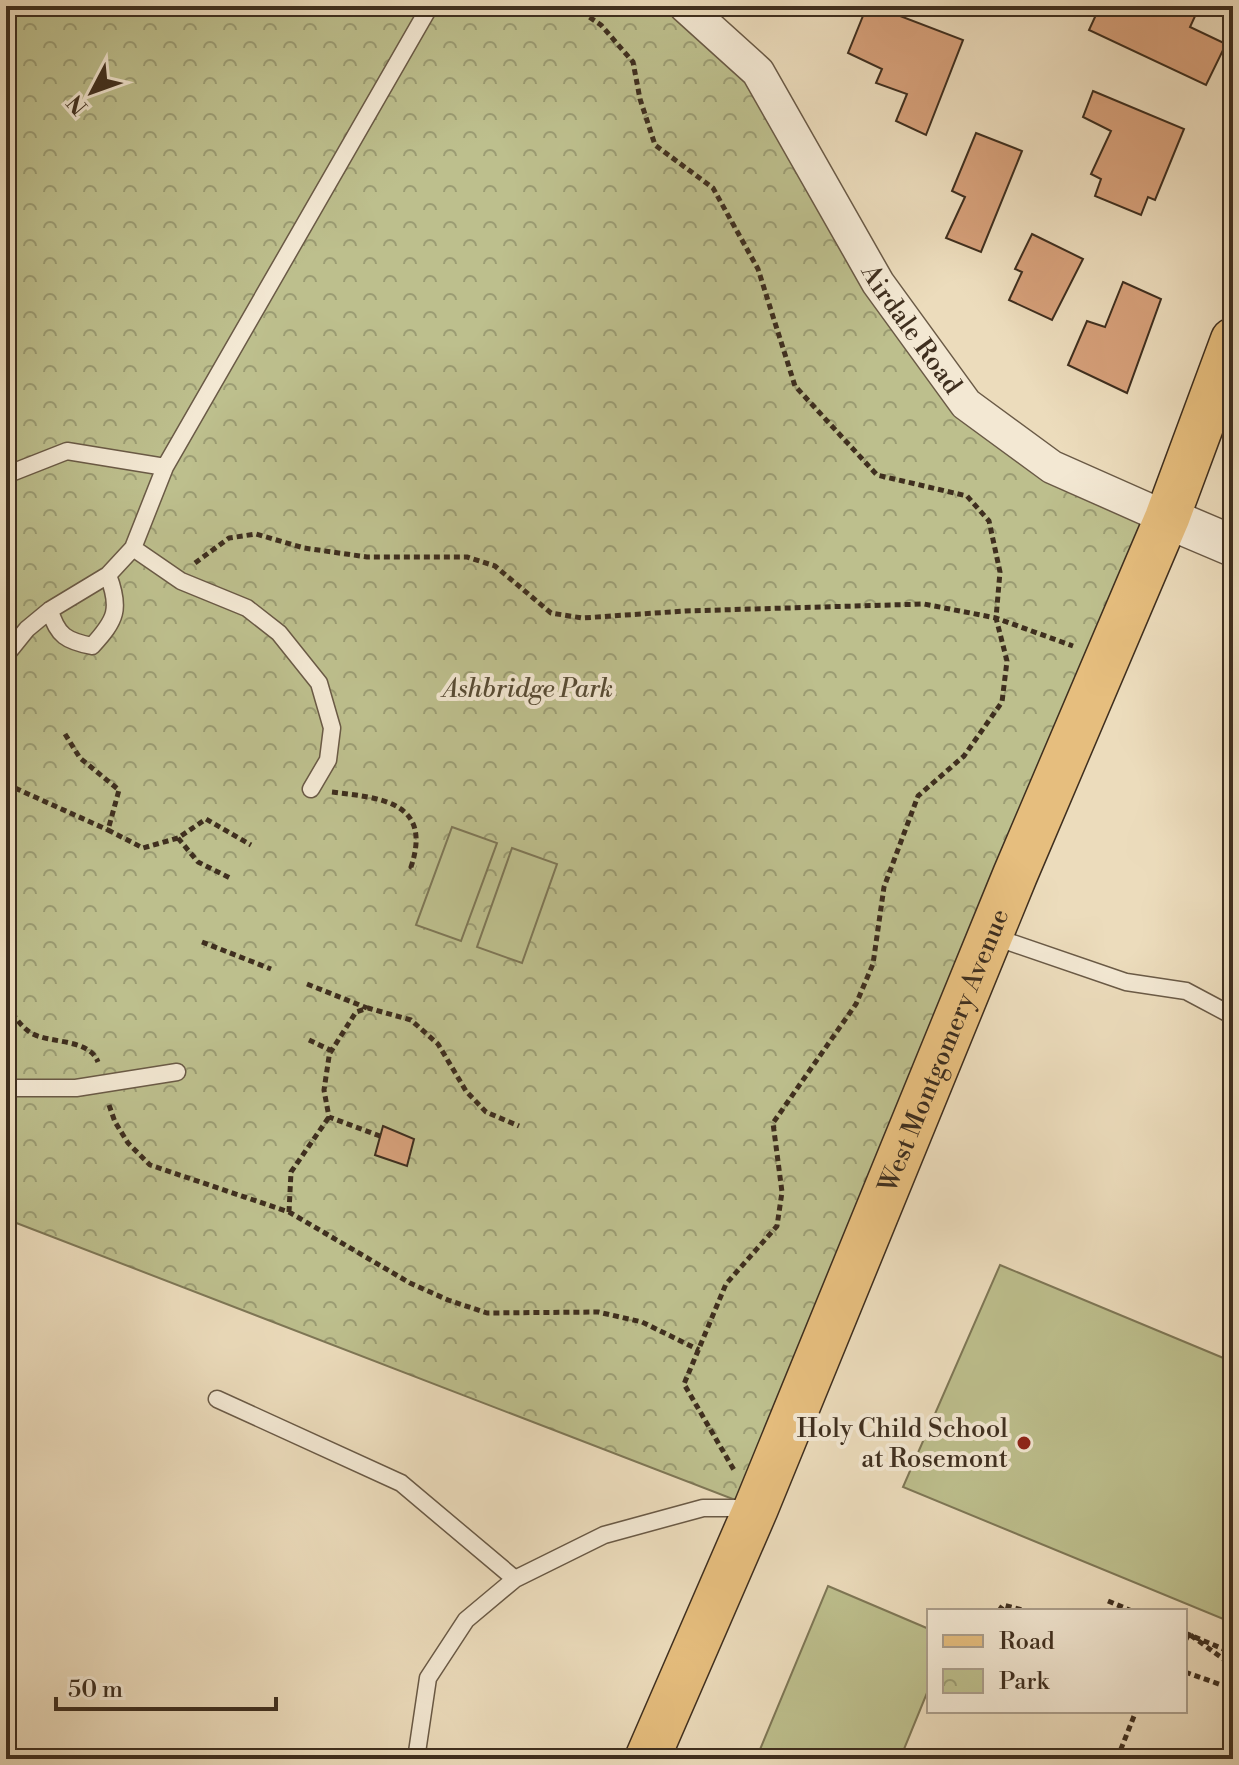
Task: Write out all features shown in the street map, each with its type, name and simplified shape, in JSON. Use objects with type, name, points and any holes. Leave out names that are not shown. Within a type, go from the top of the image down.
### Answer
[{"type":"main road","name":"West Montgomery Avenue","points":[[647,1759],[756,1508],[990,935],[1167,518],[1233,340]]},
{"type":"street","name":"Airdale Road","points":[[685,6],[758,72],[878,283],[966,404],[1052,467],[1233,546]]},
{"type":"lane","points":[[6,655],[27,629],[50,610],[108,575],[133,548],[165,467],[430,6]]},
{"type":"lane","points":[[6,475],[67,451],[165,467]]},
{"type":"lane","points":[[133,548],[181,581],[247,608],[279,633],[319,683],[332,728],[328,760],[311,789]]},
{"type":"lane","points":[[50,610],[55,628],[68,641],[92,646],[112,625],[116,596],[108,575]]},
{"type":"lane","points":[[990,935],[1126,982],[1186,991],[1233,1016]]},
{"type":"lane","points":[[6,1088],[76,1088],[177,1072]]},
{"type":"lane","points":[[217,1399],[401,1483],[515,1579]]},
{"type":"lane","points":[[416,1759],[428,1678],[466,1620],[515,1579],[604,1535],[703,1508],[756,1508]]},
{"type":"path","points":[[573,6],[601,25],[633,62],[640,99],[655,145],[713,188],[758,269],[795,386],[877,475],[967,496],[989,521],[1000,572],[996,618],[1007,661],[1002,702],[964,756],[918,796],[884,887],[873,964],[856,1004],[773,1123],[782,1192],[777,1226],[726,1284],[684,1384],[756,1508]]},
{"type":"path","points":[[191,565],[229,538],[256,534],[304,548],[367,557],[467,557],[495,566],[551,613],[582,618],[685,611],[924,604],[996,618],[1107,658]]},
{"type":"path","points":[[65,734],[80,758],[119,790],[108,830]]},
{"type":"path","points":[[6,784],[143,848],[178,838],[206,819],[251,845]]},
{"type":"path","points":[[311,789],[381,798],[397,804],[415,830],[418,847],[411,867],[416,868]]},
{"type":"path","points":[[178,838],[198,862],[230,878]]},
{"type":"path","points":[[202,942],[271,969]]},
{"type":"path","points":[[307,984],[368,1008],[411,1020],[438,1044],[466,1091],[486,1112],[519,1126]]},
{"type":"path","points":[[6,1005],[22,1026],[34,1035],[82,1047],[96,1056],[100,1067]]},
{"type":"path","points":[[289,1212],[291,1172],[329,1117],[324,1090],[330,1053],[356,1012],[368,1008]]},
{"type":"path","points":[[309,1040],[330,1050],[330,1053]]},
{"type":"path","points":[[108,1100],[115,1122],[128,1143],[150,1165],[289,1212],[410,1283],[448,1300],[487,1313],[598,1312],[642,1322],[699,1350]]},
{"type":"path","points":[[329,1117],[380,1136]]},
{"type":"path","points":[[1108,1601],[1127,1609]]},
{"type":"path","points":[[1000,1609],[1003,1605],[1019,1609]]},
{"type":"path","points":[[1187,1636],[1233,1653]]},
{"type":"path","points":[[1187,1637],[1233,1666]]},
{"type":"path","points":[[1187,1673],[1233,1689]]},
{"type":"path","points":[[1117,1759],[1135,1713]]},
{"type":"green space","name":"Ashbridge Park","points":[[6,6],[685,6],[758,72],[966,404],[1167,518],[756,1508],[6,1219]]},
{"type":"green space","points":[[452,827],[497,843],[461,941],[416,925]]},
{"type":"green space","points":[[512,848],[557,864],[522,963],[477,947]]},
{"type":"green space","points":[[1000,1265],[1233,1362],[1233,1623],[903,1487]]},
{"type":"green space","points":[[828,1586],[927,1628],[927,1693],[900,1759],[756,1759]]},
{"type":"building","points":[[867,6],[963,40],[926,135],[896,121],[907,94],[876,83],[882,69],[848,53]]},
{"type":"building","points":[[1100,6],[1192,6],[1190,9],[1196,14],[1190,27],[1226,44],[1206,85],[1089,30]]},
{"type":"building","points":[[1093,91],[1184,129],[1155,200],[1148,197],[1141,215],[1095,196],[1101,179],[1091,174],[1111,131],[1083,117]]},
{"type":"building","points":[[976,133],[1022,151],[981,252],[946,238],[965,197],[952,191]]},
{"type":"building","points":[[1032,234],[1083,259],[1052,320],[1009,300],[1022,272],[1015,269]]},
{"type":"building","points":[[1123,282],[1161,299],[1127,393],[1068,365],[1087,321],[1105,327]]},
{"type":"building","points":[[383,1126],[414,1139],[407,1166],[375,1155]]},
{"type":"place","name":"Holy Child School at Rosemont","points":[[1024,1443]]}]
